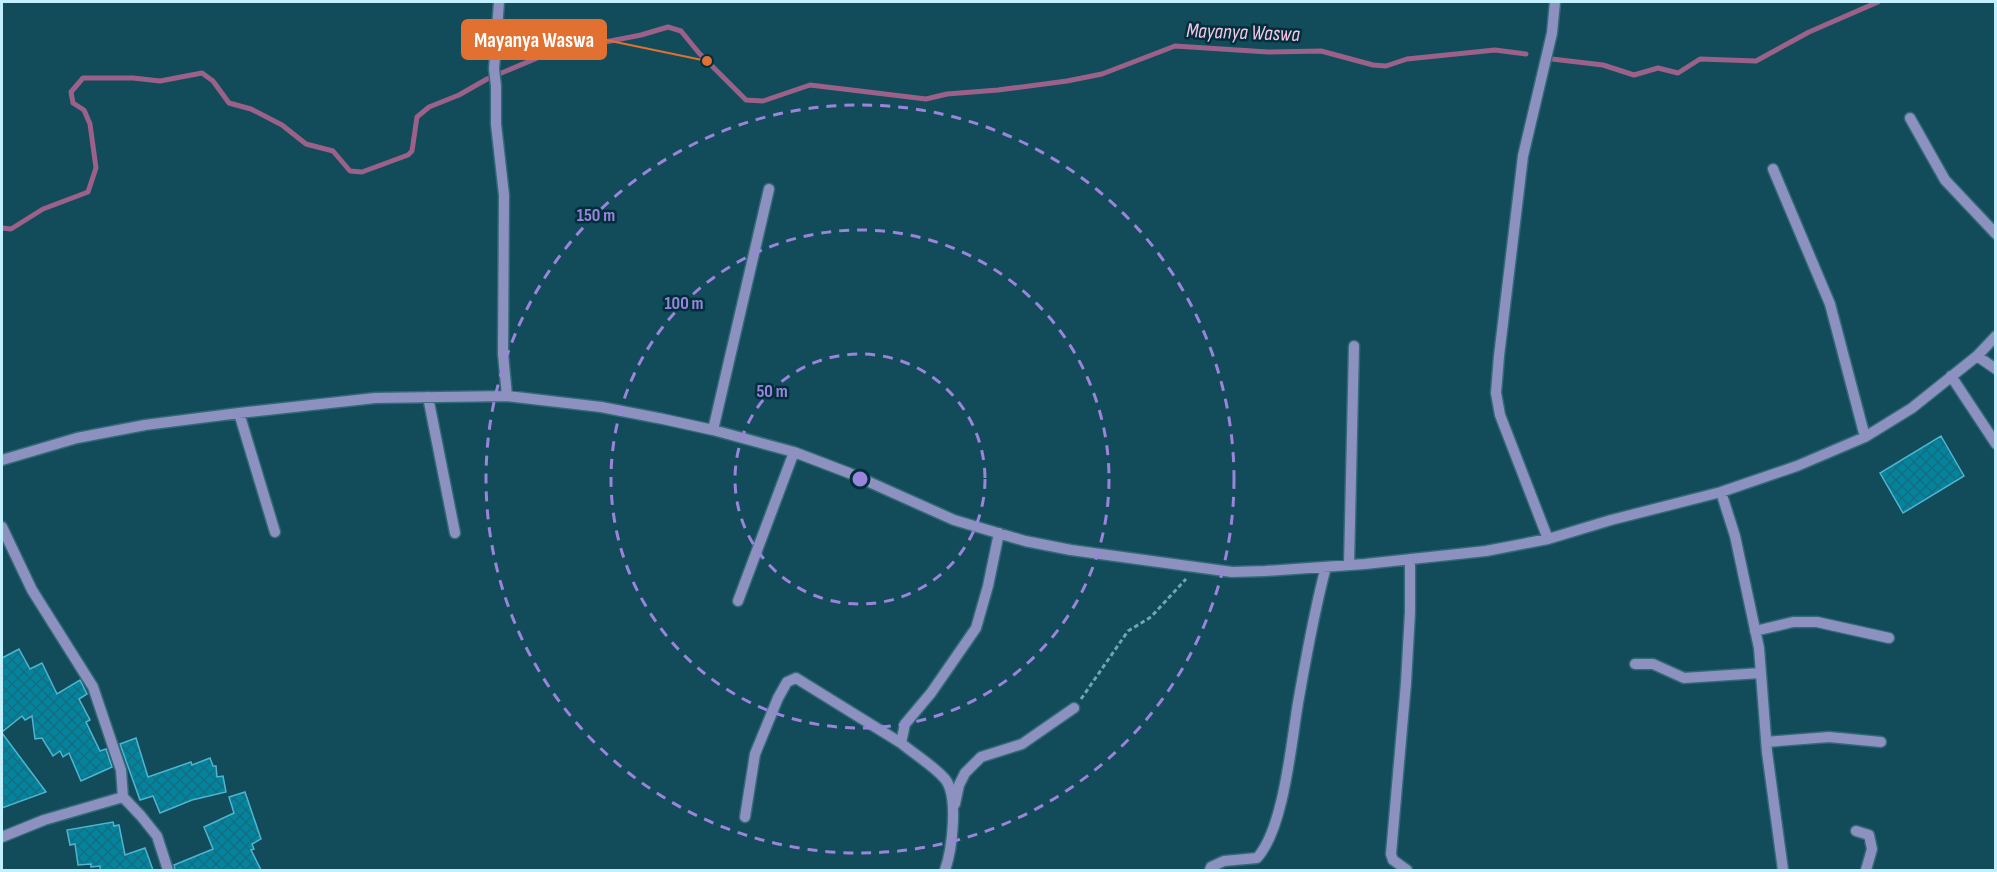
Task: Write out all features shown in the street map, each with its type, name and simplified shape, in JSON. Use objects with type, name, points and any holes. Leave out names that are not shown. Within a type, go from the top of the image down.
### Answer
[{"type":"street","points":[[499,2],[494,69],[496,124],[504,195],[503,354],[507,396]]},
{"type":"street","points":[[1548,539],[1500,415],[1496,393],[1522,156],[1552,33],[1555,2]]},
{"type":"street","points":[[1910,118],[1945,180],[1995,234]]},
{"type":"street","points":[[1773,169],[1830,304],[1865,437]]},
{"type":"street","points":[[713,430],[769,189]]},
{"type":"street","points":[[2,459],[77,438],[145,425],[239,412],[375,398],[507,396],[600,407],[713,430],[794,452],[849,472],[954,520],[1071,550],[1232,572],[1326,567],[1486,551],[1548,539],[1611,520],[1721,492],[1797,466],[1865,437],[1912,408],[1977,356],[1995,336]]},
{"type":"street","points":[[1349,565],[1354,346]]},
{"type":"street","points":[[1977,356],[1995,369]]},
{"type":"street","points":[[1951,376],[1995,444]]},
{"type":"street","points":[[428,397],[455,533]]},
{"type":"street","points":[[239,412],[275,532]]},
{"type":"street","points":[[738,601],[794,452]]},
{"type":"street","points":[[1721,492],[1735,536],[1755,631],[1761,673],[1766,742],[1783,870]]},
{"type":"street","points":[[2,527],[32,590],[93,687],[122,770],[123,797],[157,836],[168,870]]},
{"type":"street","points":[[901,743],[905,724],[932,693],[976,628],[999,533]]},
{"type":"street","points":[[1407,870],[1393,860],[1391,855],[1407,671],[1410,559]]},
{"type":"street","points":[[1210,870],[1211,867],[1224,861],[1257,858],[1270,839],[1286,774],[1317,598],[1326,567]]},
{"type":"street","points":[[1755,631],[1793,622],[1817,622],[1889,638]]},
{"type":"street","points":[[1635,664],[1653,664],[1684,678],[1761,673]]},
{"type":"street","points":[[745,818],[755,753],[778,698],[787,682],[796,678],[901,743],[945,779],[950,789],[953,813]]},
{"type":"street","points":[[945,870],[952,835],[953,813],[959,785],[965,773],[981,757],[1022,744],[1074,708]]},
{"type":"street","points":[[1766,742],[1829,737],[1881,742]]},
{"type":"street","points":[[2,837],[44,820],[123,797]]},
{"type":"street","points":[[1856,831],[1869,835],[1872,849],[1866,870]]},
{"type":"path","points":[[1074,708],[1128,631],[1151,617],[1198,567]]},
{"type":"building","points":[[1941,436],[1964,476],[1903,513],[1880,473]]},
{"type":"building","points":[[19,649],[30,669],[42,663],[57,694],[80,680],[87,694],[79,699],[90,720],[86,722],[100,751],[106,749],[112,767],[81,781],[69,753],[63,757],[60,751],[53,756],[42,738],[35,739],[32,716],[25,720],[22,716],[2,732],[2,658]]},
{"type":"building","points":[[2,733],[46,792],[2,808]]},
{"type":"building","points":[[136,738],[148,777],[210,758],[213,766],[216,766],[217,777],[223,776],[226,792],[192,800],[160,813],[153,796],[140,800],[120,744]]},
{"type":"building","points":[[245,792],[261,839],[252,844],[254,849],[251,850],[261,870],[175,870],[174,865],[213,849],[204,827],[234,813],[229,797]]},
{"type":"building","points":[[113,822],[114,826],[119,825],[125,855],[145,848],[153,870],[100,870],[100,866],[78,865],[75,844],[70,845],[67,830]]},
{"type":"waterway","name":"Mayanya Waswa","points":[[1552,59],[1603,65],[1634,75],[1658,68],[1678,73],[1700,59],[1756,61],[1809,32],[1878,2]]},
{"type":"waterway","name":"Mayanya Waswa","points":[[2,228],[11,229],[43,209],[88,192],[96,168],[90,124],[84,110],[73,103],[71,92],[83,78],[133,78],[160,81],[202,73],[213,81],[229,103],[251,109],[282,125],[306,144],[333,151],[350,171],[362,172],[408,155],[412,151],[417,117],[429,107],[459,95],[487,79],[549,53],[641,35],[668,27],[681,31],[699,53],[746,100],[763,101],[810,85],[926,99],[947,94],[1067,81],[1102,74],[1175,46],[1268,52],[1321,51],[1373,65],[1386,66],[1407,59],[1495,50],[1526,54]]},
{"type":"place","name":"Mayanya Waswa","points":[[707,61]]}]
